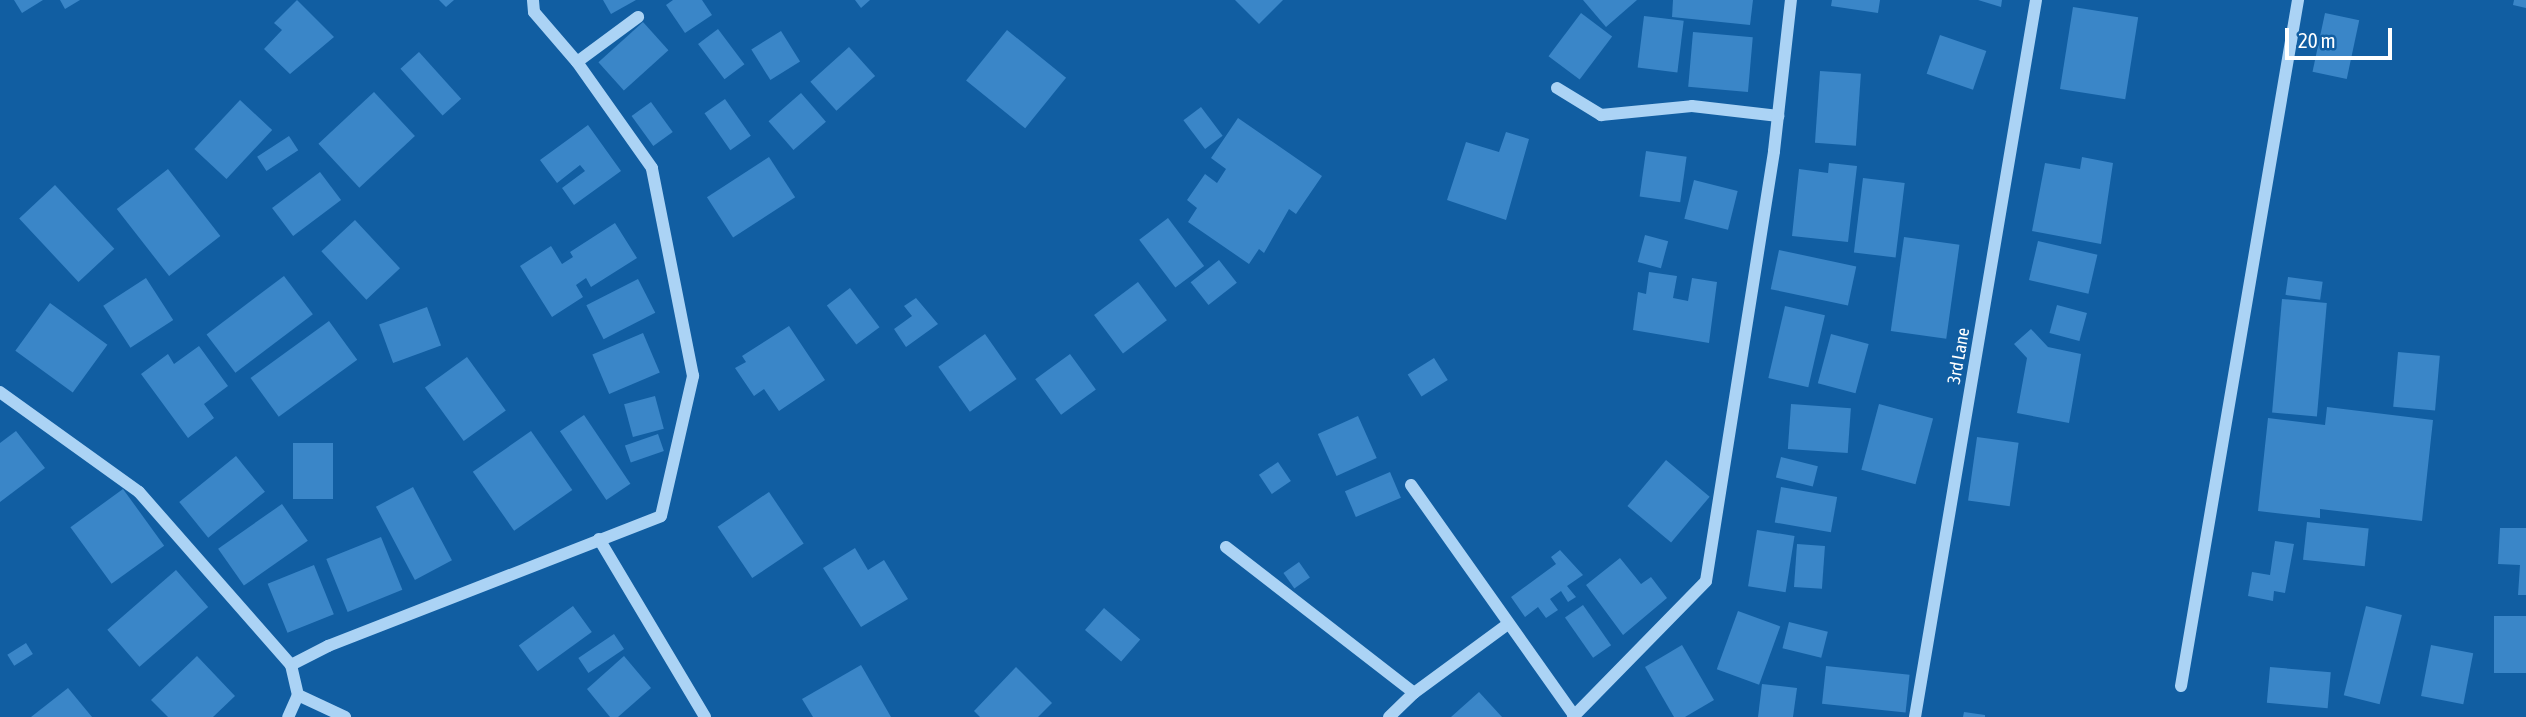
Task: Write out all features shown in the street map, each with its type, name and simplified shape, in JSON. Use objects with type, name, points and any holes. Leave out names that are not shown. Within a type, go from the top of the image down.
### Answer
[{"type":"street","points":[[291,665],[599,539],[662,516],[694,376],[652,168],[577,62],[534,12],[533,0]]},
{"type":"street","points":[[1411,485],[1574,716],[1706,581],[1779,116],[1791,0]]},
{"type":"street","name":"3rd Lane","points":[[1915,717],[2036,0]]},
{"type":"street","points":[[2181,686],[2298,0]]},
{"type":"street","points":[[577,62],[638,17]]},
{"type":"street","points":[[1557,88],[1601,114],[1692,106],[1779,116]]},
{"type":"street","points":[[0,391],[139,492],[291,665],[298,695],[288,717]]},
{"type":"street","points":[[599,539],[705,717]]},
{"type":"street","points":[[1226,547],[1414,693]]},
{"type":"street","points":[[1389,717],[1414,693],[1507,624]]},
{"type":"street","points":[[298,695],[345,717]]},
{"type":"building","points":[[14,0],[43,0],[22,13]]},
{"type":"building","points":[[60,0],[80,0],[65,9]]},
{"type":"building","points":[[297,0],[334,37],[290,74],[264,49],[282,30],[274,23]]},
{"type":"building","points":[[439,0],[454,0],[446,7]]},
{"type":"building","points":[[603,0],[636,0],[611,14]]},
{"type":"building","points":[[673,0],[702,0],[712,15],[685,33],[666,5]]},
{"type":"building","points":[[855,0],[870,0],[861,8]]},
{"type":"building","points":[[1235,0],[1283,0],[1259,24]]},
{"type":"building","points":[[1583,0],[1637,0],[1606,27]]},
{"type":"building","points":[[1673,0],[1753,0],[1750,25],[1672,17]]},
{"type":"building","points":[[1832,0],[1880,0],[1878,13],[1831,6]]},
{"type":"building","points":[[1978,0],[2002,0],[2001,7]]},
{"type":"building","points":[[2514,0],[2526,0],[2526,8],[2513,5]]},
{"type":"building","points":[[2073,7],[2138,17],[2125,99],[2060,89]]},
{"type":"building","points":[[1581,13],[1612,36],[1580,80],[1549,56]]},
{"type":"building","points":[[2325,13],[2359,20],[2347,79],[2313,72]]},
{"type":"building","points":[[1644,16],[1684,21],[1677,72],[1638,68]]},
{"type":"building","points":[[643,22],[668,50],[624,90],[598,62]]},
{"type":"building","points":[[718,29],[744,64],[725,79],[698,44]]},
{"type":"building","points":[[1007,30],[1066,78],[1025,128],[966,81]]},
{"type":"building","points":[[781,31],[800,62],[770,80],[751,50]]},
{"type":"building","points":[[1693,32],[1753,37],[1748,92],[1688,87]]},
{"type":"building","points":[[1940,35],[1986,51],[1973,90],[1927,74]]},
{"type":"building","points":[[849,47],[875,76],[836,111],[810,82]]},
{"type":"building","points":[[419,52],[461,99],[443,116],[400,69]]},
{"type":"building","points":[[1820,71],[1861,74],[1856,146],[1815,143]]},
{"type":"building","points":[[374,92],[415,136],[359,188],[318,144]]},
{"type":"building","points":[[801,93],[826,122],[793,150],[769,121]]},
{"type":"building","points":[[725,99],[751,136],[730,150],[705,113]]},
{"type":"building","points":[[240,100],[272,130],[226,179],[194,149]]},
{"type":"building","points":[[651,102],[673,132],[653,146],[632,116]]},
{"type":"building","points":[[1201,107],[1223,136],[1205,149],[1183,120]]},
{"type":"building","points":[[1238,118],[1322,176],[1296,214],[1289,209],[1264,253],[1259,249],[1249,264],[1188,222],[1197,208],[1187,200],[1205,174],[1217,183],[1226,169],[1211,158]]},
{"type":"building","points":[[588,125],[621,171],[574,205],[562,188],[585,171],[580,165],[557,183],[540,160]]},
{"type":"building","points":[[1506,132],[1529,139],[1506,220],[1447,200],[1466,142],[1499,152]]},
{"type":"building","points":[[289,136],[298,150],[266,171],[257,157]]},
{"type":"building","points":[[1646,151],[1687,157],[1680,202],[1640,197]]},
{"type":"building","points":[[769,157],[795,197],[733,238],[707,197]]},
{"type":"building","points":[[2082,157],[2113,163],[2101,244],[2032,231],[2045,163],[2080,169]]},
{"type":"building","points":[[1829,163],[1857,166],[1848,242],[1792,236],[1799,169],[1828,173]]},
{"type":"building","points":[[168,169],[220,236],[169,276],[117,209]]},
{"type":"building","points":[[320,172],[341,200],[293,236],[272,208]]},
{"type":"building","points":[[1863,178],[1905,183],[1896,258],[1854,252]]},
{"type":"building","points":[[1694,180],[1738,191],[1728,230],[1684,219]]},
{"type":"building","points":[[55,185],[114,249],[78,282],[19,218]]},
{"type":"building","points":[[1168,218],[1204,266],[1175,288],[1139,240]]},
{"type":"building","points":[[355,220],[400,268],[366,300],[321,251]]},
{"type":"building","points":[[615,223],[637,258],[591,287],[586,278],[576,285],[583,297],[552,317],[520,266],[551,246],[562,264],[573,257],[570,252]]},
{"type":"building","points":[[1645,235],[1668,241],[1661,268],[1638,262]]},
{"type":"building","points":[[1904,237],[1959,245],[1946,339],[1891,331]]},
{"type":"building","points":[[2038,241],[2097,255],[2088,294],[2029,280]]},
{"type":"building","points":[[1779,250],[1856,266],[1848,306],[1771,289]]},
{"type":"building","points":[[1219,260],[1237,283],[1208,305],[1191,282]]},
{"type":"building","points":[[1649,272],[1677,276],[1673,298],[1688,301],[1692,278],[1717,282],[1709,343],[1633,330],[1638,292],[1646,294]]},
{"type":"building","points":[[284,276],[313,314],[235,373],[207,334]]},
{"type":"building","points":[[2288,277],[2323,282],[2320,300],[2285,295]]},
{"type":"building","points":[[146,278],[173,320],[130,348],[103,306]]},
{"type":"building","points":[[638,279],[655,313],[604,339],[586,305]]},
{"type":"building","points":[[1138,282],[1167,320],[1123,353],[1094,315]]},
{"type":"building","points":[[850,288],[879,327],[856,345],[827,305]]},
{"type":"building","points":[[916,298],[938,324],[906,347],[894,329],[912,316],[904,306]]},
{"type":"building","points":[[2282,299],[2327,303],[2317,416],[2272,413]]},
{"type":"building","points":[[50,303],[107,345],[73,392],[15,351]]},
{"type":"building","points":[[2057,305],[2087,313],[2079,341],[2049,333]]},
{"type":"building","points":[[1785,306],[1825,315],[1808,387],[1768,378]]},
{"type":"building","points":[[427,307],[441,346],[393,363],[379,324]]},
{"type":"building","points":[[329,321],[357,360],[279,417],[251,378]]},
{"type":"building","points":[[789,326],[825,380],[779,411],[764,389],[754,396],[735,368],[746,362],[742,356]]},
{"type":"building","points":[[2031,329],[2048,347],[2081,354],[2069,423],[2017,413],[2027,358],[2014,344]]},
{"type":"building","points":[[643,333],[660,373],[609,394],[592,354]]},
{"type":"building","points":[[985,334],[1017,379],[970,412],[938,367]]},
{"type":"building","points":[[1831,334],[1869,344],[1855,393],[1818,383]]},
{"type":"building","points":[[199,346],[228,386],[204,404],[214,418],[188,438],[141,374],[168,354],[174,364]]},
{"type":"building","points":[[2398,352],[2440,356],[2435,410],[2393,407]]},
{"type":"building","points":[[1070,354],[1096,390],[1061,415],[1035,379]]},
{"type":"building","points":[[467,357],[506,410],[464,441],[425,388]]},
{"type":"building","points":[[1434,358],[1448,380],[1421,396],[1408,374]]},
{"type":"building","points":[[655,396],[664,429],[633,437],[624,404]]},
{"type":"building","points":[[1791,404],[1851,408],[1848,453],[1788,449]]},
{"type":"building","points":[[1879,404],[1933,418],[1915,484],[1861,470]]},
{"type":"building","points":[[2327,407],[2433,420],[2422,521],[2320,509],[2320,518],[2258,511],[2268,418],[2325,425]]},
{"type":"building","points":[[584,415],[630,484],[606,500],[560,431]]},
{"type":"building","points":[[1358,416],[1377,458],[1337,476],[1318,434]]},
{"type":"building","points":[[16,431],[45,468],[0,502],[0,443]]},
{"type":"building","points":[[531,431],[572,490],[514,531],[473,472]]},
{"type":"building","points":[[658,434],[664,451],[631,462],[625,445]]},
{"type":"building","points":[[1977,437],[2019,443],[2010,506],[1968,500]]},
{"type":"building","points":[[293,443],[333,443],[333,499],[293,499]]},
{"type":"building","points":[[236,456],[265,492],[208,538],[179,502]]},
{"type":"building","points":[[1781,457],[1818,466],[1813,487],[1776,477]]},
{"type":"building","points":[[1666,460],[1710,497],[1671,543],[1627,506]]},
{"type":"building","points":[[1278,462],[1291,481],[1272,494],[1259,475]]},
{"type":"building","points":[[1390,472],[1401,498],[1356,517],[1345,491]]},
{"type":"building","points":[[413,487],[452,560],[415,580],[376,507]]},
{"type":"building","points":[[1781,487],[1837,497],[1831,532],[1775,522]]},
{"type":"building","points":[[123,489],[164,546],[112,584],[70,527]]},
{"type":"building","points":[[769,492],[804,543],[752,578],[718,527]]},
{"type":"building","points":[[282,504],[308,541],[244,586],[218,549]]},
{"type":"building","points":[[2307,522],[2369,528],[2365,566],[2303,560]]},
{"type":"building","points":[[2500,528],[2526,528],[2526,595],[2518,595],[2520,565],[2498,564]]},
{"type":"building","points":[[1757,530],[1795,536],[1786,592],[1748,586]]},
{"type":"building","points":[[381,537],[402,590],[348,612],[326,559]]},
{"type":"building","points":[[2275,541],[2294,544],[2285,593],[2274,591],[2273,601],[2248,596],[2252,572],[2270,575]]},
{"type":"building","points":[[1797,544],[1825,546],[1822,589],[1794,587]]},
{"type":"building","points":[[855,548],[868,570],[884,560],[908,599],[861,627],[823,568]]},
{"type":"building","points":[[1560,550],[1583,575],[1567,586],[1576,597],[1568,602],[1561,591],[1550,599],[1558,610],[1546,618],[1538,607],[1525,617],[1511,597],[1556,564],[1551,557]]},
{"type":"building","points":[[1620,558],[1641,584],[1651,577],[1667,598],[1623,635],[1586,585]]},
{"type":"building","points":[[1299,562],[1310,578],[1294,588],[1283,573]]},
{"type":"building","points":[[314,565],[334,614],[287,633],[268,584]]},
{"type":"building","points":[[176,570],[208,607],[139,667],[107,630]]},
{"type":"building","points":[[1583,605],[1611,645],[1593,658],[1565,618]]},
{"type":"building","points":[[573,606],[592,632],[538,671],[519,645]]},
{"type":"building","points":[[2366,606],[2402,615],[2380,704],[2344,695]]},
{"type":"building","points":[[1104,608],[1140,639],[1121,661],[1085,630]]},
{"type":"building","points":[[1738,611],[1780,626],[1759,685],[1717,669]]},
{"type":"building","points":[[2494,616],[2526,616],[2526,673],[2494,673]]},
{"type":"building","points":[[1789,622],[1828,632],[1821,658],[1782,648]]},
{"type":"building","points":[[614,634],[624,649],[588,673],[578,658]]},
{"type":"building","points":[[26,643],[33,654],[14,666],[7,655]]},
{"type":"building","points":[[1682,645],[1714,700],[1685,717],[1674,717],[1645,667]]},
{"type":"building","points":[[2431,645],[2473,653],[2463,704],[2421,696]]},
{"type":"building","points":[[197,656],[235,696],[213,717],[168,717],[151,700]]},
{"type":"building","points":[[624,656],[651,688],[618,717],[610,717],[587,689]]},
{"type":"building","points":[[861,665],[891,717],[813,717],[802,699]]},
{"type":"building","points":[[1826,666],[1910,675],[1906,713],[1822,704]]},
{"type":"building","points":[[1016,667],[1052,703],[1038,717],[980,717],[974,711]]},
{"type":"building","points":[[2270,667],[2331,672],[2328,708],[2267,703]]},
{"type":"building","points":[[1762,684],[1797,688],[1793,717],[1758,717]]},
{"type":"building","points":[[68,688],[92,717],[31,717]]},
{"type":"building","points":[[1479,692],[1502,717],[1451,717]]},
{"type":"building","points":[[1964,712],[1985,715],[1985,717],[1963,717]]}]
